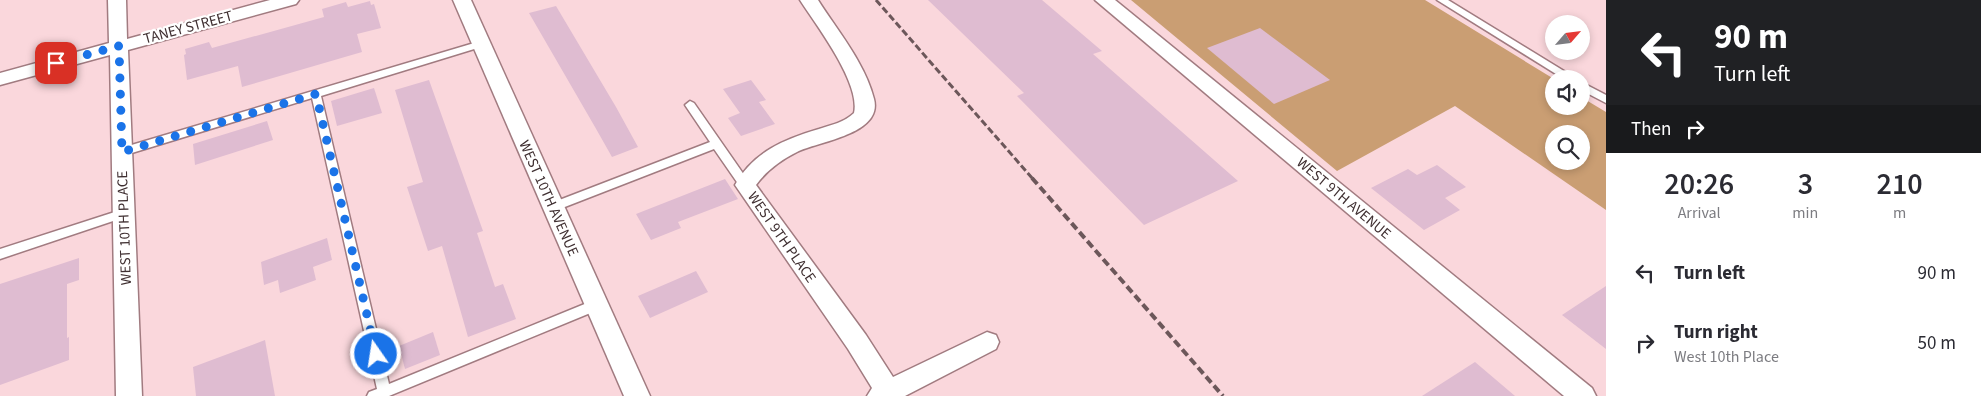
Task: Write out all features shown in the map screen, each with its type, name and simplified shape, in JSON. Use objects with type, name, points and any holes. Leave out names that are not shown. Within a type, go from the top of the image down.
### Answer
[{"type":"street","name":"WEST 10TH PLACE","points":[[117,0],[129,396]]},
{"type":"street","name":"TANEY STREET","points":[[0,79],[290,0]]},
{"type":"street","name":"WEST 10TH AVENUE","points":[[462,0],[637,396]]},
{"type":"street","name":"WEST 9TH PLACE","points":[[808,0],[860,84],[866,104],[865,110],[862,117],[849,126],[791,147],[768,158],[760,164],[745,185],[857,342],[884,394]]},
{"type":"street","name":"WEST 9TH AVENUE","points":[[1104,0],[1583,396]]},
{"type":"street","points":[[884,394],[987,342]]},
{"type":"lane","points":[[1442,0],[1557,70]]},
{"type":"lane","points":[[122,152],[481,44]]},
{"type":"lane","points":[[1590,90],[1606,100]]},
{"type":"lane","points":[[316,94],[379,393],[596,305]]},
{"type":"lane","points":[[690,105],[745,185]]},
{"type":"lane","points":[[553,207],[716,144]]},
{"type":"lane","points":[[0,254],[124,213]]},
{"type":"shaded area","points":[[1131,0],[1425,0],[1545,73],[1545,115],[1590,115],[1590,102],[1606,112],[1606,210],[1548,170],[1590,170],[1590,125],[1545,125],[1545,168],[1455,106],[1337,171]]},
{"type":"building","points":[[928,0],[1042,0],[1102,51],[1093,54],[1238,181],[1144,225],[1017,96],[1024,93]]},
{"type":"building","points":[[370,1],[371,5],[374,4],[381,28],[357,34],[362,52],[242,87],[238,66],[187,80],[185,49],[209,42],[212,48],[324,17],[322,9],[346,2],[348,7]]},
{"type":"building","points":[[556,6],[638,147],[612,157],[529,13]]},
{"type":"building","points":[[1260,28],[1330,80],[1274,104],[1207,48]]},
{"type":"building","points":[[429,80],[483,231],[477,233],[495,287],[503,284],[516,319],[468,337],[442,246],[428,251],[407,187],[423,182],[395,90]]},
{"type":"building","points":[[751,80],[766,100],[759,102],[775,124],[741,136],[728,118],[740,113],[723,89]]},
{"type":"building","points":[[374,88],[382,113],[337,126],[331,101]]},
{"type":"building","points":[[267,121],[273,140],[195,165],[193,144]]},
{"type":"building","points":[[1437,165],[1466,187],[1445,198],[1460,210],[1424,230],[1371,188],[1408,169],[1417,175]]},
{"type":"building","points":[[725,179],[738,199],[678,222],[681,228],[651,240],[636,214]]},
{"type":"building","points":[[327,238],[332,260],[313,267],[316,280],[280,293],[278,280],[264,285],[261,262]]},
{"type":"building","points":[[79,258],[79,280],[67,284],[69,360],[0,385],[0,284]]},
{"type":"building","points":[[696,271],[708,292],[650,318],[638,296]]},
{"type":"building","points":[[1606,286],[1606,349],[1562,315]]},
{"type":"building","points":[[433,332],[440,355],[405,369],[399,346]]},
{"type":"building","points":[[265,340],[275,396],[196,396],[193,367]]},
{"type":"building","points":[[1475,362],[1515,396],[1422,396]]},
{"type":"railway","points":[[876,0],[1033,179]]},
{"type":"railway","points":[[1032,178],[1223,396]]},
{"type":"route","points":[[56,63],[119,46],[122,152],[316,94],[376,354]]}]
